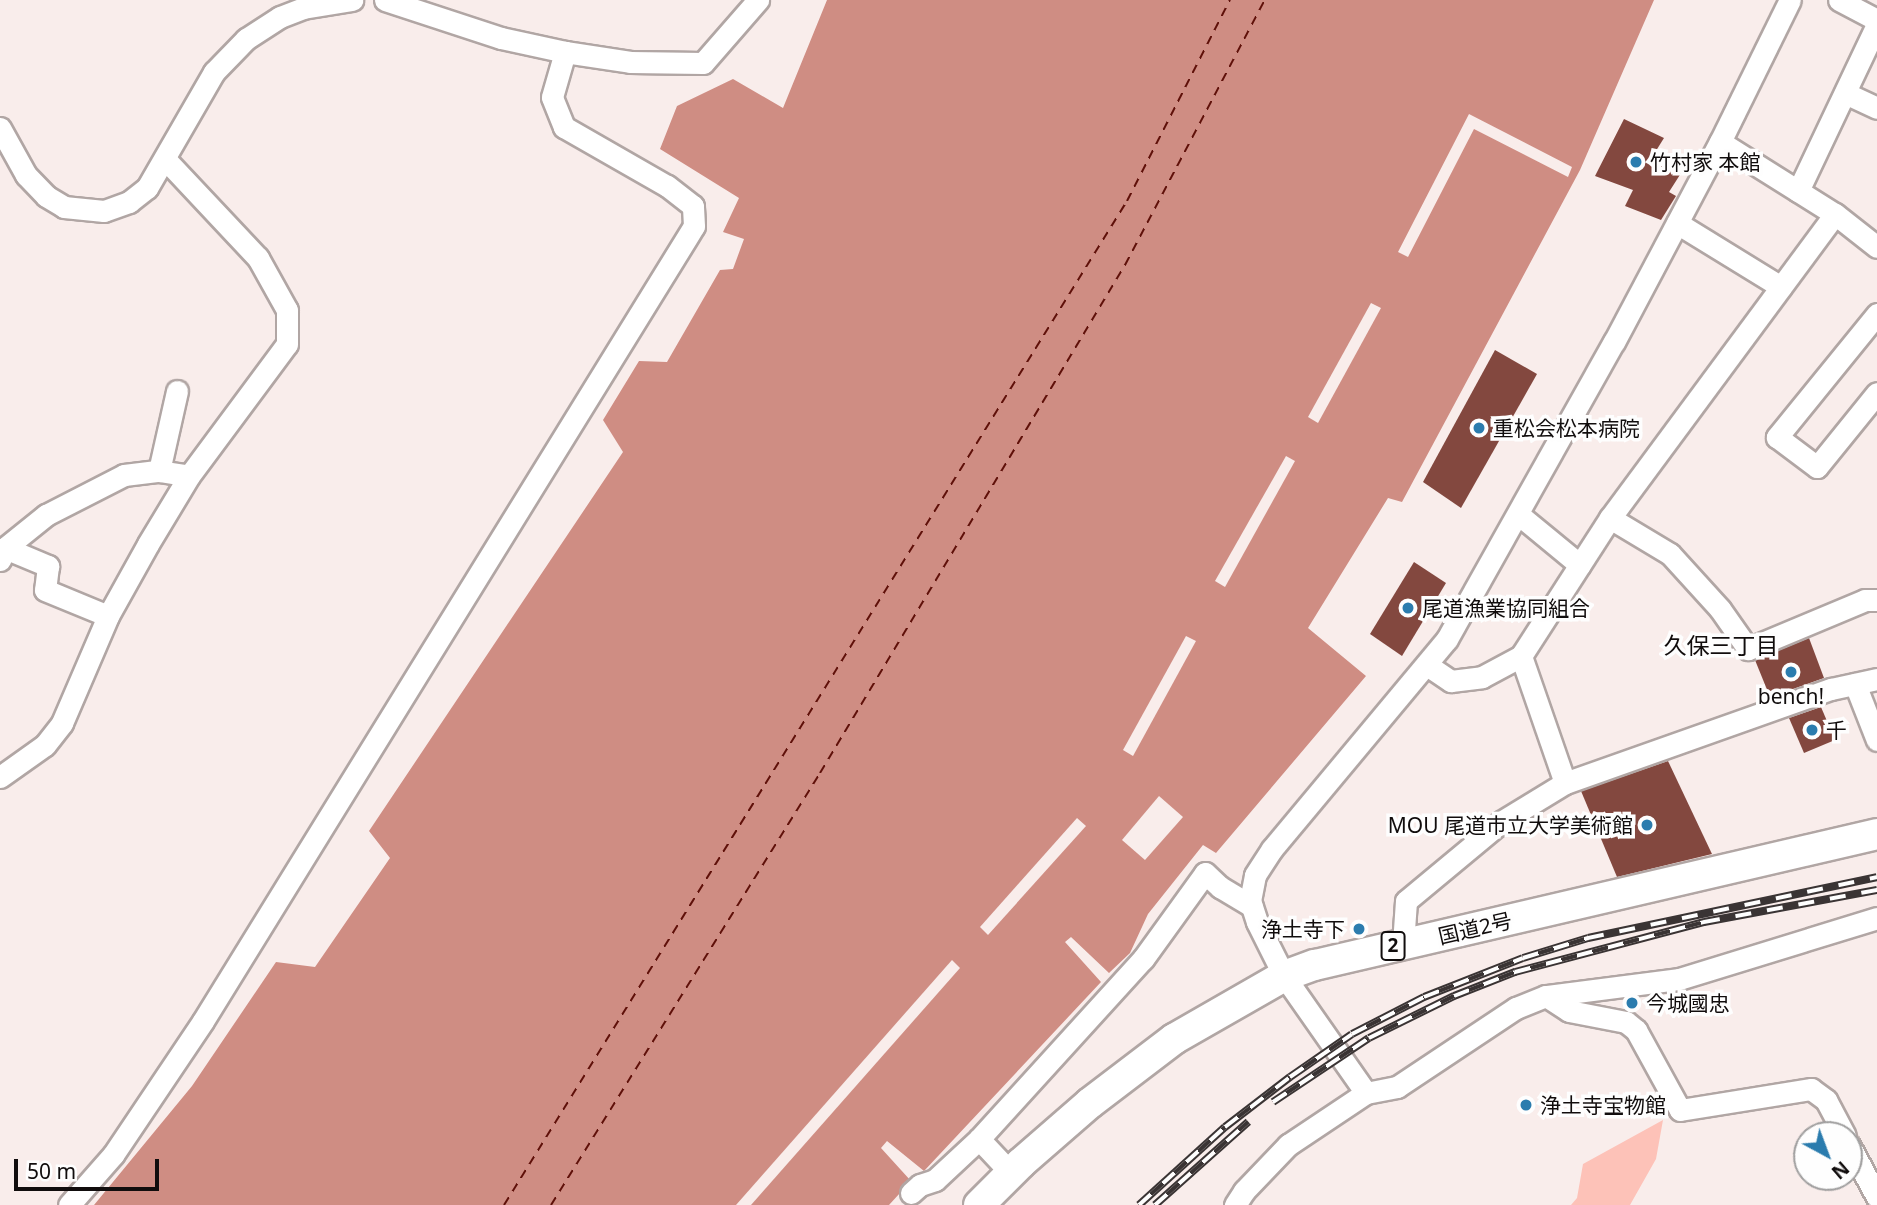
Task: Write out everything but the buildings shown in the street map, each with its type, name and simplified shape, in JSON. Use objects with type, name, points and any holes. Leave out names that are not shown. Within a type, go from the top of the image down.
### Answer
[{"type":"highway","name":"国道2号","points":[[979,1205],[1090,1102],[1174,1039],[1284,976],[1315,965],[1877,834]]},
{"type":"street","points":[[0,128],[26,175],[64,207],[81,211],[104,211],[129,202],[146,188],[165,159],[214,72],[246,39],[280,17],[303,8],[352,0]]},
{"type":"street","points":[[385,0],[501,38],[565,52],[630,62],[703,63],[758,0]]},
{"type":"street","points":[[1366,1093],[1284,976],[1257,922],[1252,906],[1255,875],[1272,849],[1447,639],[1678,223],[1790,0]]},
{"type":"street","points":[[1798,191],[1877,23],[1839,0]]},
{"type":"street","points":[[69,1205],[113,1155],[203,1021],[694,226],[692,206],[667,186],[564,127],[552,97],[565,52]]},
{"type":"street","points":[[1845,93],[1877,108]]},
{"type":"street","points":[[1720,142],[1835,214],[1877,247]]},
{"type":"street","points":[[0,777],[37,752],[62,723],[108,616],[189,476],[287,344],[289,325],[279,294],[258,258],[165,159]]},
{"type":"street","points":[[1427,665],[1451,681],[1482,677],[1521,656],[1610,518],[1835,214]]},
{"type":"street","points":[[1678,223],[1781,287]]},
{"type":"street","points":[[1877,314],[1777,437],[1817,467],[1877,393]]},
{"type":"street","points":[[159,471],[177,391]]},
{"type":"street","points":[[2,553],[46,515],[124,475],[159,471],[189,476]]},
{"type":"street","points":[[1518,514],[1580,565]]},
{"type":"street","points":[[1610,518],[1670,554],[1720,608],[1748,649],[1865,600],[1877,600]]},
{"type":"street","points":[[2,553],[48,566],[46,590],[108,616]]},
{"type":"street","points":[[1521,656],[1565,783]]},
{"type":"street","points":[[1403,944],[1406,901],[1501,822],[1565,783],[1877,678]]},
{"type":"street","points":[[1855,684],[1877,740]]},
{"type":"street","points":[[911,1194],[920,1185],[935,1180],[979,1139],[1143,959],[1205,873],[1220,887],[1252,906]]},
{"type":"street","points":[[1235,1205],[1244,1191],[1288,1146],[1366,1093],[1397,1087],[1516,1008],[1546,996],[1679,979],[1877,918]]},
{"type":"street","points":[[1546,996],[1569,1011],[1626,1022],[1636,1030],[1680,1110],[1811,1089],[1826,1100],[1837,1121]]},
{"type":"street","points":[[979,1139],[1011,1173]]},
{"type":"street","points":[[1863,1171],[1877,1197]]},
{"type":"shaded area","points":[[827,0],[1654,0],[1580,170],[1402,502],[1388,498],[1308,628],[1366,676],[1216,853],[1203,845],[1148,914],[1130,953],[1109,973],[1071,937],[1065,942],[1101,982],[924,1171],[887,1141],[881,1148],[911,1181],[889,1205],[94,1205],[192,1086],[276,962],[315,967],[390,858],[369,831],[623,452],[603,420],[639,361],[667,362],[720,270],[733,269],[744,239],[723,232],[739,198],[660,149],[677,106],[733,79],[783,108]]},
{"type":"shaded area","points":[[1663,1120],[1656,1159],[1630,1205],[1571,1205],[1577,1198],[1583,1164]]},
{"type":"pier","points":[[1469,114],[1572,167],[1568,177],[1474,129],[1408,257],[1398,252]]},
{"type":"pier","points":[[1371,303],[1381,308],[1318,423],[1308,417]]},
{"type":"pier","points":[[1286,456],[1295,461],[1225,587],[1215,581]]},
{"type":"pier","points":[[1186,636],[1196,641],[1133,756],[1123,750]]},
{"type":"pier","points":[[1159,796],[1183,817],[1145,860],[1122,840]]},
{"type":"pier","points":[[1077,818],[1086,826],[988,935],[980,927]]},
{"type":"pier","points":[[952,960],[960,968],[751,1205],[736,1205]]},
{"type":"ferry route","points":[[504,1205],[1127,201],[1230,0]]},
{"type":"ferry route","points":[[551,1205],[820,773],[1125,265],[1265,0]]},
{"type":"railway","points":[[1139,1205],[1225,1127],[1290,1077],[1352,1034],[1424,997],[1523,958],[1588,938],[1877,877]]},
{"type":"railway","points":[[1273,1102],[1369,1038],[1454,996],[1515,972],[1704,922],[1877,890]]},
{"type":"railway","points":[[1155,1205],[1248,1122]]},
{"type":"place","name":"竹村家 本館","points":[[1636,162]]},
{"type":"place","name":"重松会松本病院","points":[[1479,428]]},
{"type":"place","name":"尾道漁業協同組合","points":[[1408,608]]},
{"type":"place","name":"bench!","points":[[1791,672]]},
{"type":"place","name":"千","points":[[1812,730]]},
{"type":"place","name":"MOU 尾道市立大学美術館","points":[[1647,825]]},
{"type":"place","name":"浄土寺下","points":[[1359,929]]},
{"type":"place","name":"今城國忠","points":[[1632,1003]]},
{"type":"place","name":"浄土寺宝物館","points":[[1526,1105]]},
{"type":"district","name":"久保三丁目","points":[[1721,645]]}]
